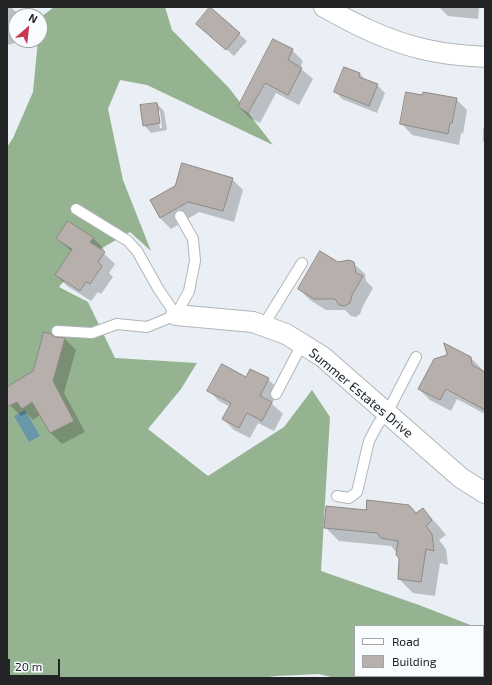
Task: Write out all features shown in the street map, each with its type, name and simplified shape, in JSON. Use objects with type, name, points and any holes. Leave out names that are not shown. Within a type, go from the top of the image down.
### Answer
[{"type":"street","points":[[324,7],[384,38],[422,49],[485,57]]},
{"type":"street","name":"Summer Estates Drive","points":[[176,315],[253,322],[286,334],[323,357],[461,478],[485,493]]},
{"type":"lane","points":[[76,209],[128,241],[137,250],[159,290],[176,315]]},
{"type":"lane","points":[[57,331],[92,333],[117,324],[147,327],[176,315],[189,292],[195,261],[193,239],[180,216]]},
{"type":"lane","points":[[265,326],[268,318],[302,263]]},
{"type":"lane","points":[[276,394],[302,344]]},
{"type":"lane","points":[[337,496],[348,498],[357,492],[369,441],[378,424],[387,413],[416,358]]},
{"type":"green space","points":[[54,7],[165,7],[172,30],[229,88],[273,145],[147,85],[120,80],[108,109],[123,180],[151,251],[130,232],[83,259],[59,287],[88,302],[115,358],[197,363],[181,389],[148,429],[208,476],[284,427],[312,390],[330,417],[321,571],[419,605],[470,625],[354,625],[354,677],[484,677],[484,630],[485,678],[335,678],[319,674],[261,678],[7,678],[7,147],[13,138],[33,92],[37,48],[48,48],[48,12]]},
{"type":"water","points":[[25,410],[40,436],[29,442],[14,416]]},
{"type":"building","points":[[210,7],[240,33],[226,50],[196,24]]},
{"type":"building","points":[[273,39],[293,49],[288,60],[302,68],[288,95],[265,83],[248,113],[238,107]]},
{"type":"building","points":[[344,67],[360,73],[359,77],[378,84],[369,106],[334,92]]},
{"type":"building","points":[[406,92],[422,95],[423,92],[457,98],[452,123],[450,123],[448,134],[400,124]]},
{"type":"building","points":[[157,103],[160,123],[143,126],[140,105]]},
{"type":"building","points":[[182,163],[233,178],[223,211],[188,202],[160,218],[150,200],[175,186]]},
{"type":"building","points":[[68,221],[94,238],[90,242],[105,252],[98,262],[102,266],[90,284],[86,282],[80,291],[55,275],[72,249],[56,239]]},
{"type":"building","points":[[320,251],[338,262],[349,260],[354,262],[356,273],[363,276],[352,295],[350,303],[344,306],[339,305],[335,299],[314,299],[298,289]]},
{"type":"building","points":[[44,332],[56,337],[65,338],[53,381],[74,421],[50,433],[32,402],[22,409],[17,402],[7,407],[7,387],[33,371]]},
{"type":"building","points":[[444,343],[471,357],[472,365],[485,372],[485,410],[446,389],[440,400],[418,389],[434,359],[447,355]]},
{"type":"building","points":[[222,364],[246,377],[250,369],[269,378],[260,396],[272,402],[262,421],[247,413],[239,428],[222,419],[231,403],[207,391]]},
{"type":"building","points":[[367,500],[409,505],[416,513],[423,508],[432,520],[426,526],[432,534],[434,551],[426,549],[421,582],[398,579],[399,558],[396,555],[398,541],[381,538],[377,533],[324,528],[326,506],[366,510]]}]
